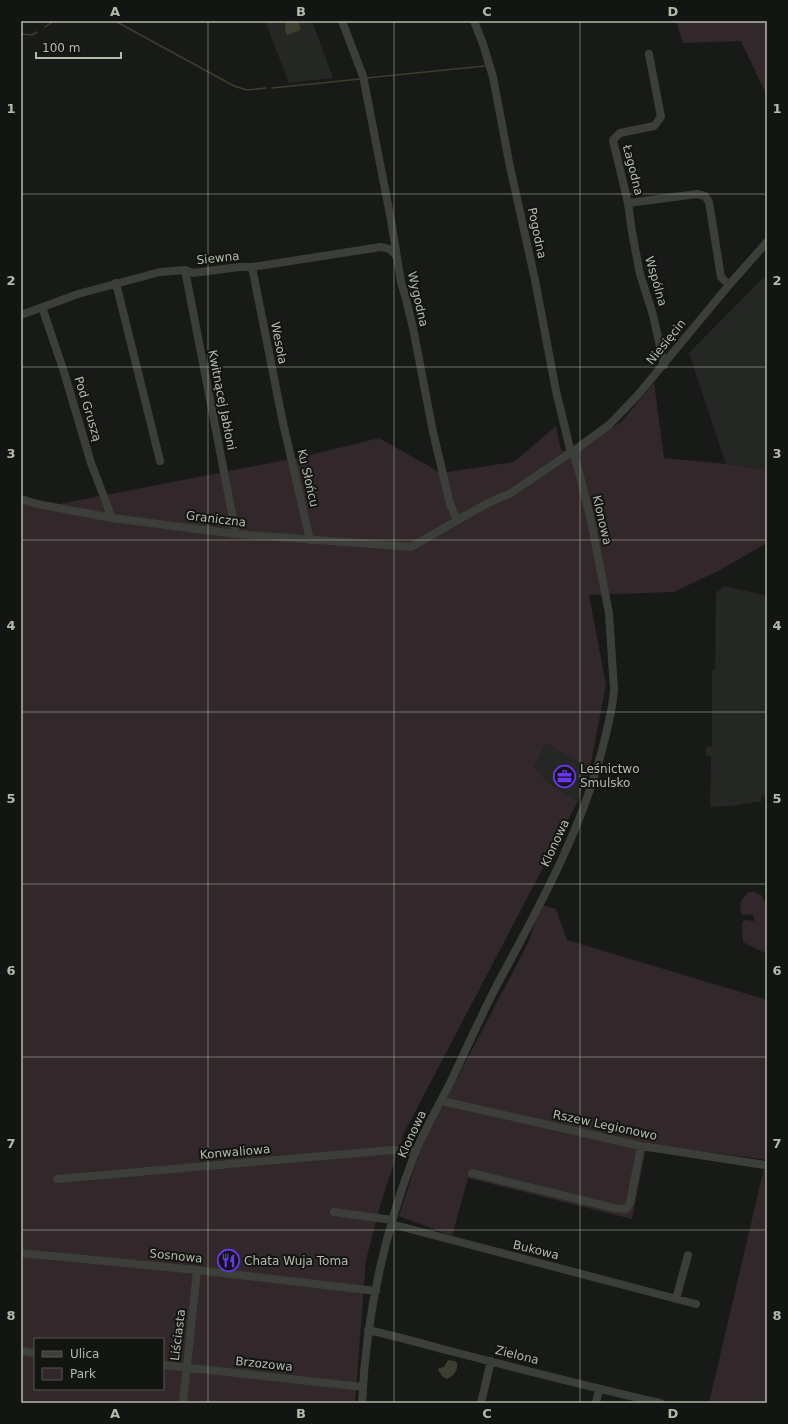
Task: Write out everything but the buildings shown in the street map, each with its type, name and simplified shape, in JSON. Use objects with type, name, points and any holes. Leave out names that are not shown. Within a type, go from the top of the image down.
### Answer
[{"type":"street","name":"Wygodna","points":[[342,21],[363,78],[391,220],[401,282],[412,328],[432,432],[450,504],[457,520]]},
{"type":"street","name":"Pogodna","points":[[474,21],[493,77],[535,280],[556,391],[573,451]]},
{"type":"street","name":"Łagodna","points":[[649,54],[661,117],[654,126],[620,132],[613,140],[628,203],[697,194],[705,196],[709,202],[722,277],[729,285]]},
{"type":"street","name":"Wspólna","points":[[628,203],[640,274],[653,315],[664,365]]},
{"type":"street","name":"Niesięcin","points":[[410,546],[486,504],[511,493],[573,451],[614,420],[664,365],[729,285],[767,242]]},
{"type":"street","name":"Siewna","points":[[21,315],[78,294],[160,272],[185,270],[193,273],[239,267],[252,267],[381,247],[392,250],[396,256]]},
{"type":"street","name":"Wesoła","points":[[252,267],[283,423]]},
{"type":"street","name":"Kwitnącej Jabłoni","points":[[185,270],[236,534]]},
{"type":"street","points":[[116,283],[160,461]]},
{"type":"street","name":"Pod Gruszą","points":[[42,308],[64,372],[91,463],[112,518]]},
{"type":"street","name":"Ku Słońcu","points":[[283,423],[310,540]]},
{"type":"street","name":"Klonowa","points":[[362,1403],[368,1330],[376,1291],[391,1222],[416,1152],[495,989],[527,931],[581,816],[597,771],[610,718],[614,689],[612,638],[609,613],[591,521],[573,451]]},
{"type":"street","name":"Graniczna","points":[[21,499],[37,504],[112,518],[236,534],[410,546]]},
{"type":"street","name":"Rszew Legionowo","points":[[442,1101],[641,1146],[765,1165]]},
{"type":"street","points":[[472,1173],[614,1208],[626,1209],[630,1203],[641,1146]]},
{"type":"street","name":"Konwaliowa","points":[[57,1179],[392,1150],[416,1152]]},
{"type":"street","points":[[334,1212],[391,1222]]},
{"type":"street","name":"Bukowa","points":[[391,1222],[696,1304]]},
{"type":"street","name":"Sosnowa","points":[[21,1253],[198,1270],[376,1291]]},
{"type":"street","points":[[676,1298],[688,1255]]},
{"type":"street","name":"Liściasta","points":[[183,1403],[198,1270]]},
{"type":"street","name":"Zielona","points":[[368,1330],[599,1389],[660,1403]]},
{"type":"street","points":[[21,1351],[34,1352]]},
{"type":"street","points":[[481,1403],[491,1361]]},
{"type":"street","name":"Brzozowa","points":[[164,1365],[363,1387]]},
{"type":"street","points":[[596,1403],[599,1389]]},
{"type":"shaded area","points":[[265,21],[312,21],[333,78],[289,83]]},
{"type":"shaded area","points":[[286,21],[298,21],[301,30],[287,35],[285,30]]},
{"type":"shaded area","points":[[767,274],[767,470],[726,464],[689,353]]},
{"type":"shaded area","points":[[725,586],[767,596],[767,796],[761,797],[762,801],[731,806],[710,807],[711,756],[706,755],[706,747],[712,746],[712,670],[715,669],[716,593]]},
{"type":"shaded area","name":"Leśnictwo Smulsko","points":[[546,744],[590,768],[578,801],[548,783],[534,767]]},
{"type":"shaded area","points":[[448,1360],[455,1361],[457,1363],[457,1368],[455,1373],[447,1379],[442,1376],[438,1370],[439,1368],[444,1367]]},
{"type":"green space","points":[[676,21],[767,21],[767,96],[741,41],[683,43]]},
{"type":"green space","points":[[654,383],[664,458],[726,464],[767,470],[767,543],[720,570],[674,592],[589,595],[606,685],[590,768],[546,744],[534,767],[548,783],[578,801],[404,1133],[380,1206],[366,1260],[355,1403],[21,1403],[21,503],[39,508],[306,456],[379,438],[441,473],[514,462],[556,426],[561,451],[580,448],[621,422]]},
{"type":"green space","points":[[748,892],[754,892],[761,895],[767,905],[767,954],[743,942],[742,923],[744,920],[754,921],[752,914],[743,915],[740,910],[741,901]]},
{"type":"green space","points":[[541,905],[556,909],[567,940],[767,1000],[767,1160],[647,1144],[632,1219],[468,1178],[452,1236],[399,1216],[422,1145],[528,943]]},
{"type":"green space","points":[[767,1163],[767,1403],[709,1403],[764,1168]]},
{"type":"waterway","points":[[45,27],[54,21]]},
{"type":"waterway","points":[[115,21],[234,86],[247,90],[266,88]]},
{"type":"waterway","points":[[21,34],[32,35],[37,32]]},
{"type":"waterway","points":[[366,78],[485,66]]},
{"type":"waterway","points":[[272,88],[360,79]]},
{"type":"place","name":"Leśnictwo Smulsko","points":[[564,776]]},
{"type":"place","name":"Chata Wuja Toma","points":[[229,1261]]}]
